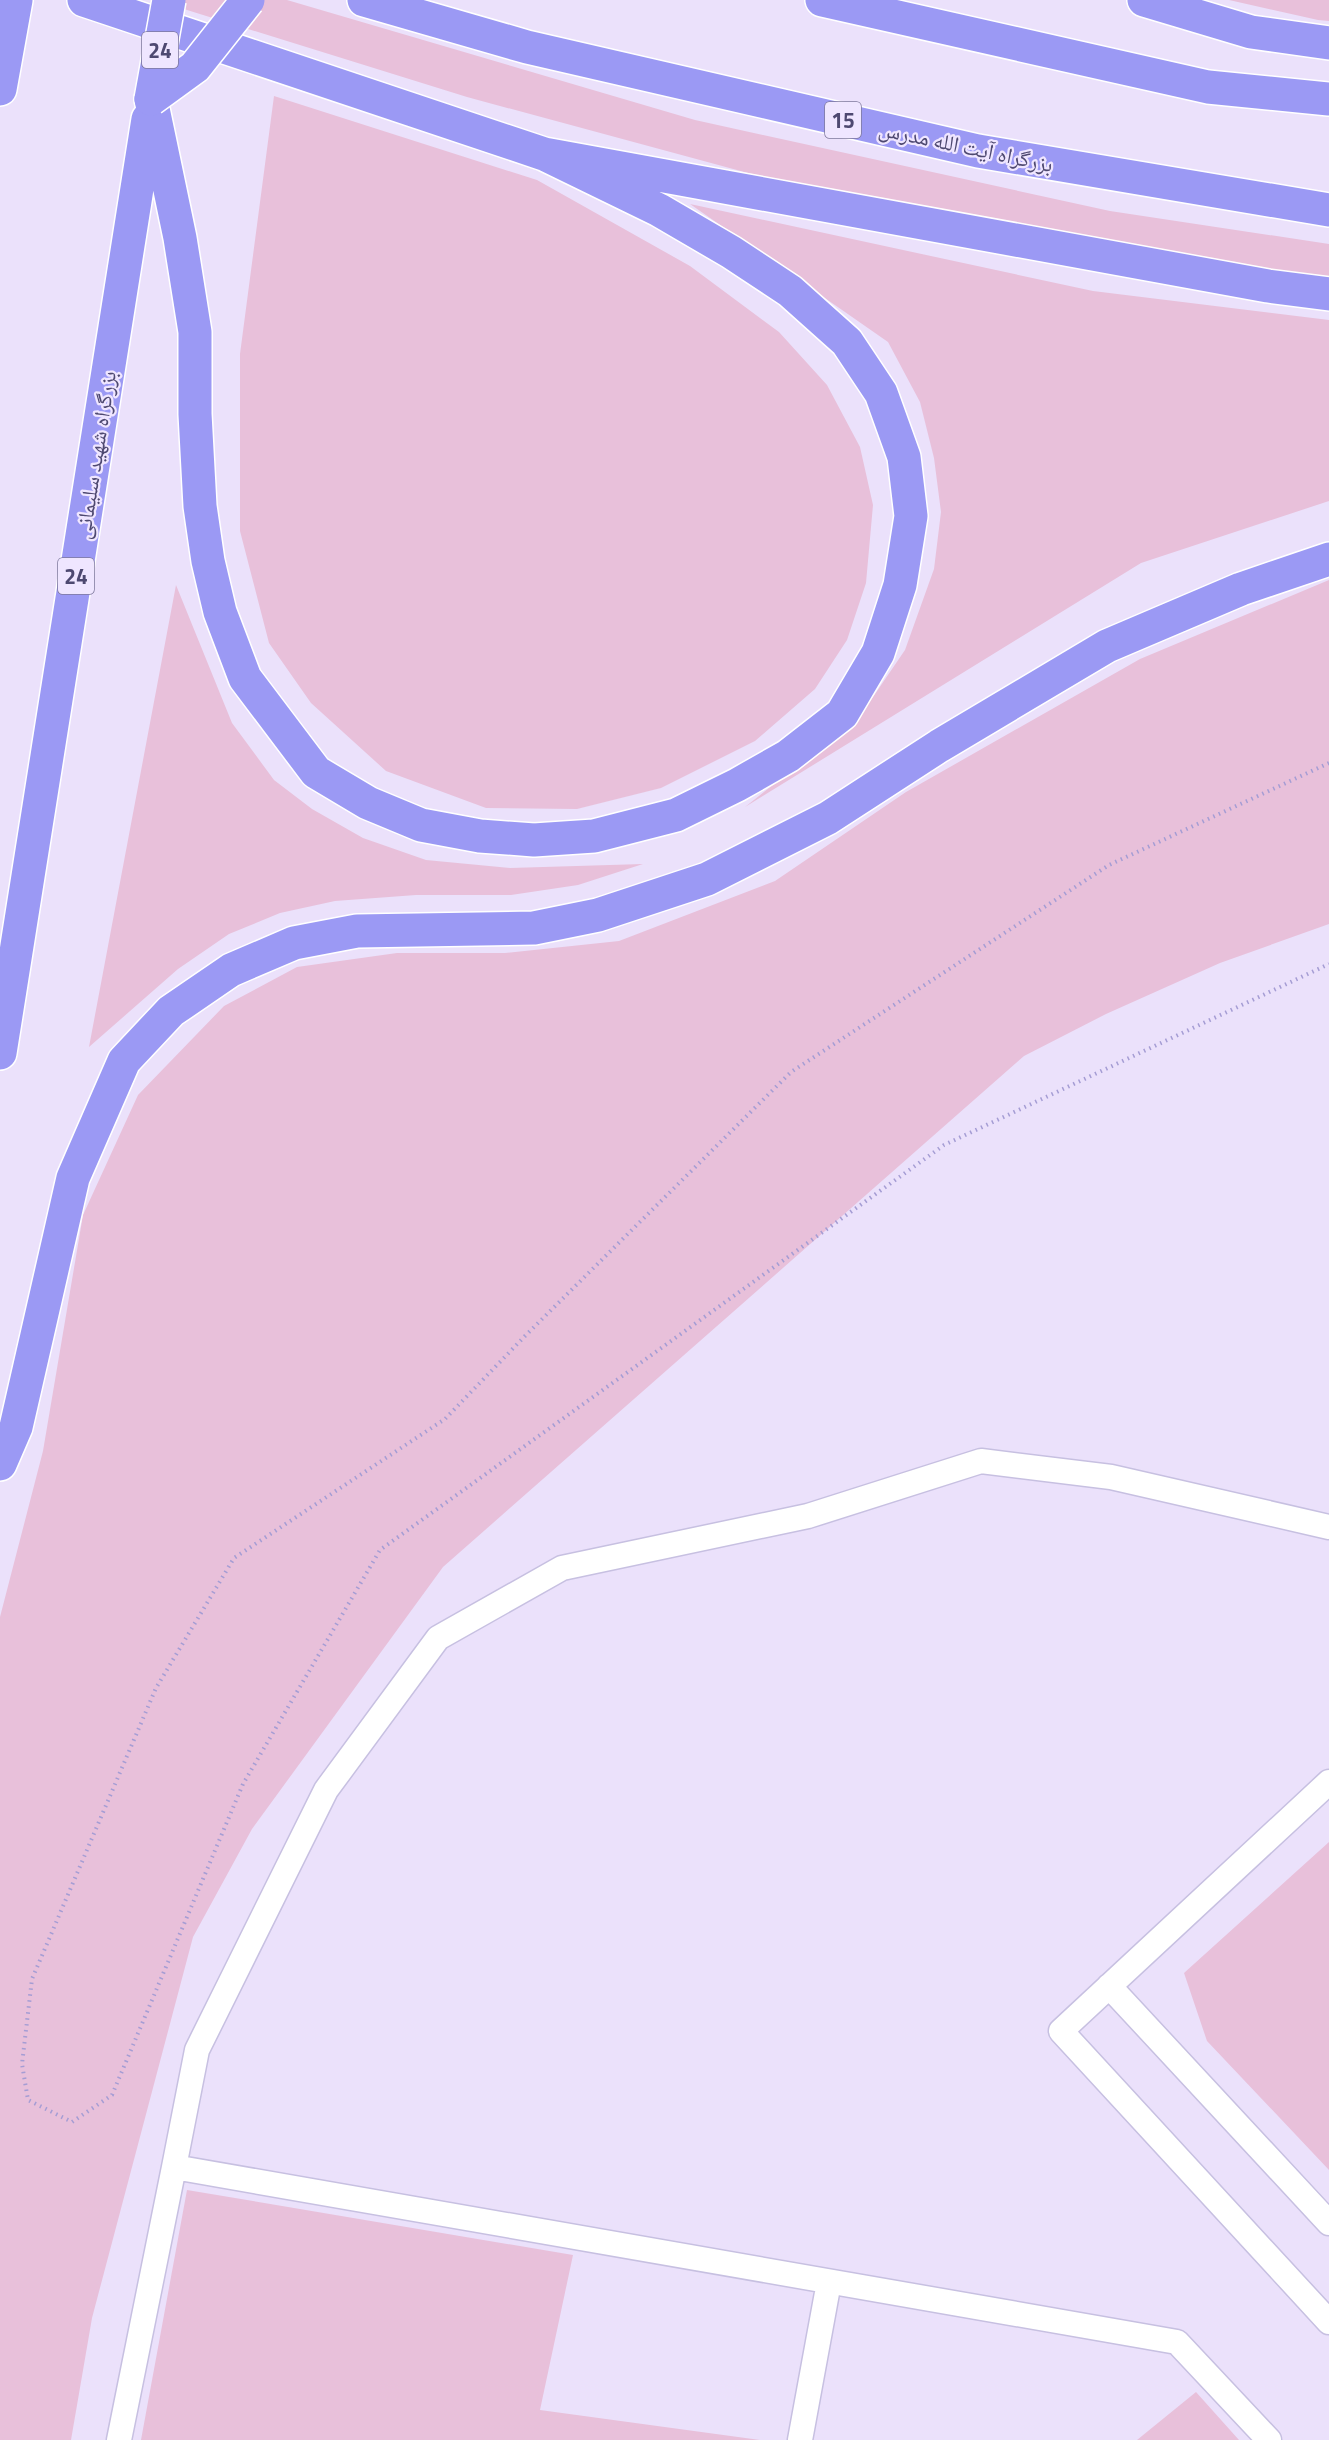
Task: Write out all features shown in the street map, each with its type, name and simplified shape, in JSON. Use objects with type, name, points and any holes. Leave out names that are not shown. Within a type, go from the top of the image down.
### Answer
[{"type":"highway","points":[[0,89],[16,0]]},
{"type":"highway","points":[[84,0],[544,154],[659,210],[731,252],[790,291],[847,342],[881,393],[889,414],[904,457],[911,516],[900,585],[878,652],[842,714],[788,756],[737,785],[676,814],[594,836],[534,840],[480,836],[421,825],[368,803],[316,772],[245,678],[220,612],[208,561],[200,506],[195,414],[195,332],[180,238],[151,99],[195,67],[248,0]]},
{"type":"highway","name":"بزرگراه شهید سلیمانی","points":[[0,1053],[151,99],[169,0]]},
{"type":"highway","name":"بزرگراه آیت الله مدرس","points":[[364,0],[527,47],[978,151],[1329,210]]},
{"type":"highway","points":[[822,0],[1208,87],[1329,99]]},
{"type":"highway","points":[[1144,0],[1251,32],[1329,43]]},
{"type":"highway","points":[[544,154],[1268,286],[1329,294]]},
{"type":"highway","points":[[0,1464],[16,1427],[74,1178],[124,1061],[171,1011],[231,970],[294,943],[357,931],[534,928],[598,915],[707,879],[828,818],[939,746],[1107,646],[1241,589],[1329,559]]},
{"type":"lane","points":[[119,2440],[197,2050],[326,1790],[438,1638],[562,1568],[808,1516],[981,1461],[1111,1477],[1329,1527]]},
{"type":"lane","points":[[1329,1782],[1061,2031],[1329,2322]]},
{"type":"lane","points":[[1109,1986],[1329,2223]]},
{"type":"lane","points":[[174,2167],[1178,2342],[1269,2440]]},
{"type":"lane","points":[[800,2440],[829,2282]]},
{"type":"path","points":[[1329,763],[1109,865],[791,1072],[525,1336],[445,1419],[234,1558],[156,1688],[32,1979],[22,2064],[28,2100],[72,2122],[112,2095],[243,1784],[380,1550],[944,1145],[1329,964]]},
{"type":"shaded area","points":[[155,0],[287,0],[695,120],[1110,211],[1329,244],[1329,281],[1068,241],[748,173],[467,97]]},
{"type":"shaded area","points":[[1229,0],[1329,0],[1329,21],[1318,20]]},
{"type":"shaded area","points":[[274,96],[537,180],[690,266],[779,332],[827,385],[860,447],[873,505],[866,583],[847,640],[815,689],[755,741],[661,788],[577,809],[486,808],[386,771],[311,703],[269,643],[240,531],[240,354]]},
{"type":"shaded area","points":[[690,204],[1093,291],[1329,320],[1329,501],[1141,563],[745,807],[860,716],[905,650],[934,569],[941,512],[934,458],[920,402],[888,342]]},
{"type":"shaded area","points":[[1329,580],[1329,924],[1220,963],[1106,1014],[1024,1056],[443,1567],[252,1829],[193,1937],[92,2318],[71,2440],[0,2440],[0,1617],[43,1451],[83,1215],[138,1095],[224,1006],[297,967],[397,953],[505,953],[619,941],[775,881],[906,792],[1140,659]]},
{"type":"shaded area","points":[[176,585],[232,723],[274,780],[312,809],[363,838],[426,860],[510,868],[643,864],[578,885],[511,895],[416,895],[335,901],[280,913],[229,934],[178,969],[89,1047]]},
{"type":"shaded area","points":[[1329,1842],[1329,2170],[1207,2041],[1184,1973]]},
{"type":"shaded area","points":[[187,2190],[573,2255],[540,2410],[760,2440],[141,2440]]},
{"type":"shaded area","points":[[1196,2392],[1239,2440],[1137,2440]]}]
